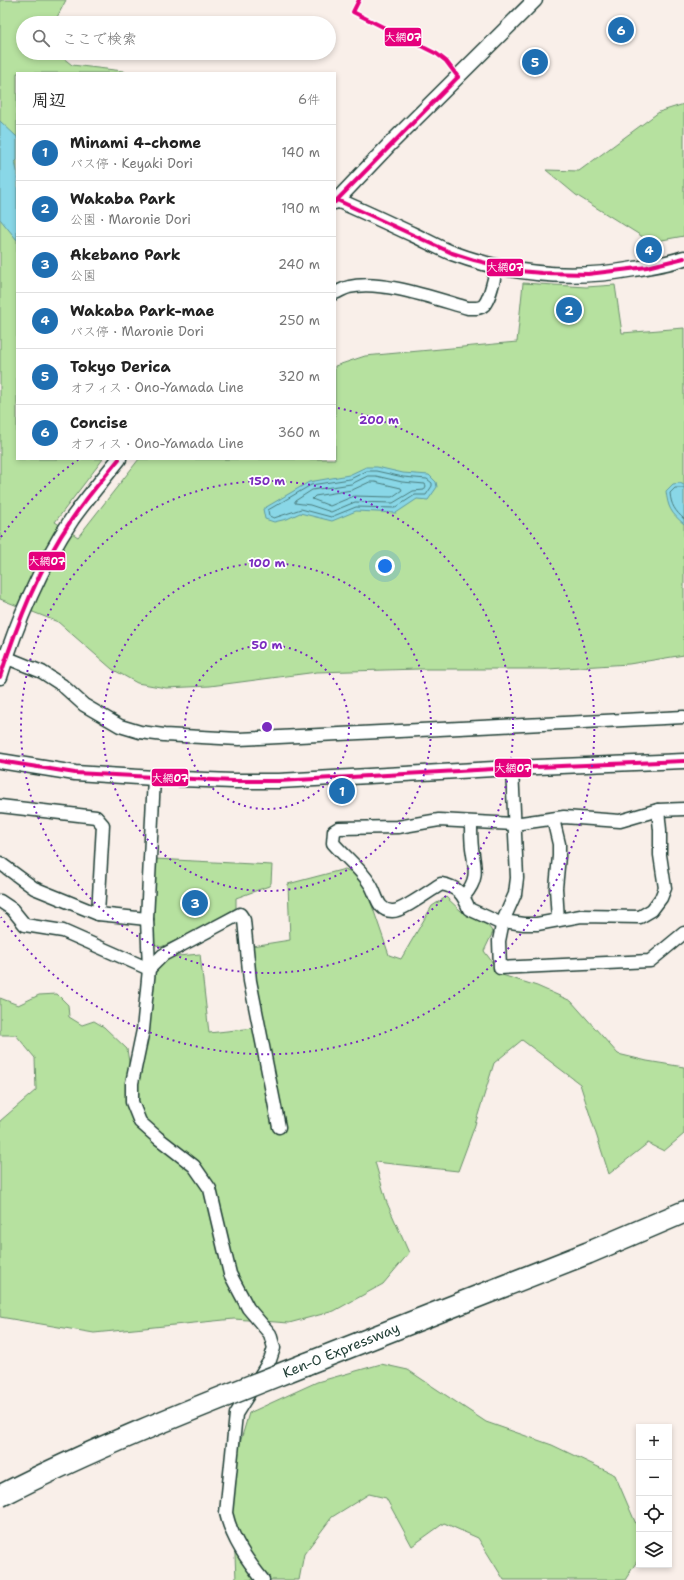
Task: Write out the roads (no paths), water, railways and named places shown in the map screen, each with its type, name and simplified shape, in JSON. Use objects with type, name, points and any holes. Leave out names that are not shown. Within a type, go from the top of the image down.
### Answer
[{"type":"highway","name":"Ken-O Expressway","points":[[0,1496],[30,1480],[108,1444],[588,1253],[684,1212]]},
{"type":"street","points":[[535,0],[336,201],[452,253],[497,267],[550,275],[589,275],[626,271],[684,258]]},
{"type":"street","points":[[336,293],[348,287],[362,285],[383,286],[468,308],[477,308],[483,305],[488,298],[497,267]]},
{"type":"street","points":[[0,677],[3,656],[23,611],[52,554],[72,520],[118,460]]},
{"type":"street","points":[[3,656],[42,672],[62,685],[84,705],[120,726],[140,732],[164,735],[238,739],[684,716]]},
{"type":"street","points":[[0,761],[75,773],[154,778],[279,781],[512,768],[684,761]]},
{"type":"street","points":[[512,768],[517,878],[515,894],[503,922],[498,941],[500,968],[650,961],[684,933]]},
{"type":"street","points":[[154,778],[148,919],[149,968],[143,1030],[132,1082],[132,1102],[140,1122],[194,1166],[210,1189],[230,1274],[248,1308],[270,1334],[274,1348],[270,1360],[236,1414],[226,1513],[230,1527],[247,1560],[263,1580]]},
{"type":"street","points":[[0,806],[96,817],[103,825],[98,914]]},
{"type":"street","points":[[658,810],[660,855],[665,888],[661,898],[652,910],[640,917],[582,916],[524,924],[503,922],[469,909],[464,896],[452,886],[441,884],[394,912],[385,910],[379,904],[372,886],[359,868],[333,843],[332,836],[334,831],[339,828],[398,827],[439,820],[471,823],[514,824],[553,819],[583,818],[602,821],[620,821],[658,810],[684,809]]},
{"type":"street","points":[[553,819],[559,844],[556,888],[558,920]]},
{"type":"street","points":[[464,896],[471,887],[475,878],[471,823]]},
{"type":"street","points":[[0,863],[34,888],[98,914],[148,919]]},
{"type":"street","points":[[0,901],[12,909],[25,925],[63,931],[149,968]]},
{"type":"street","points":[[149,968],[163,955],[240,914],[244,920],[250,981],[279,1127]]},
{"type":"water","points":[[0,121],[16,136],[16,239],[0,219]]},
{"type":"water","points":[[366,467],[377,467],[403,473],[429,475],[436,482],[437,487],[428,500],[417,499],[396,513],[356,511],[332,521],[300,513],[287,519],[274,522],[265,519],[263,509],[309,482],[349,475]]},
{"type":"water","points":[[680,483],[684,485],[684,524],[671,510],[666,491],[673,484]]},
{"type":"place","name":"Concise","points":[[621,30]]},
{"type":"place","name":"Tokyo Derica","points":[[535,62]]},
{"type":"place","name":"Wakaba Park-mae","points":[[649,250]]},
{"type":"place","name":"Wakaba Park","points":[[569,310]]},
{"type":"place","name":"Minami 4-chome","points":[[342,791]]},
{"type":"place","name":"Akebano Park","points":[[195,903]]}]
